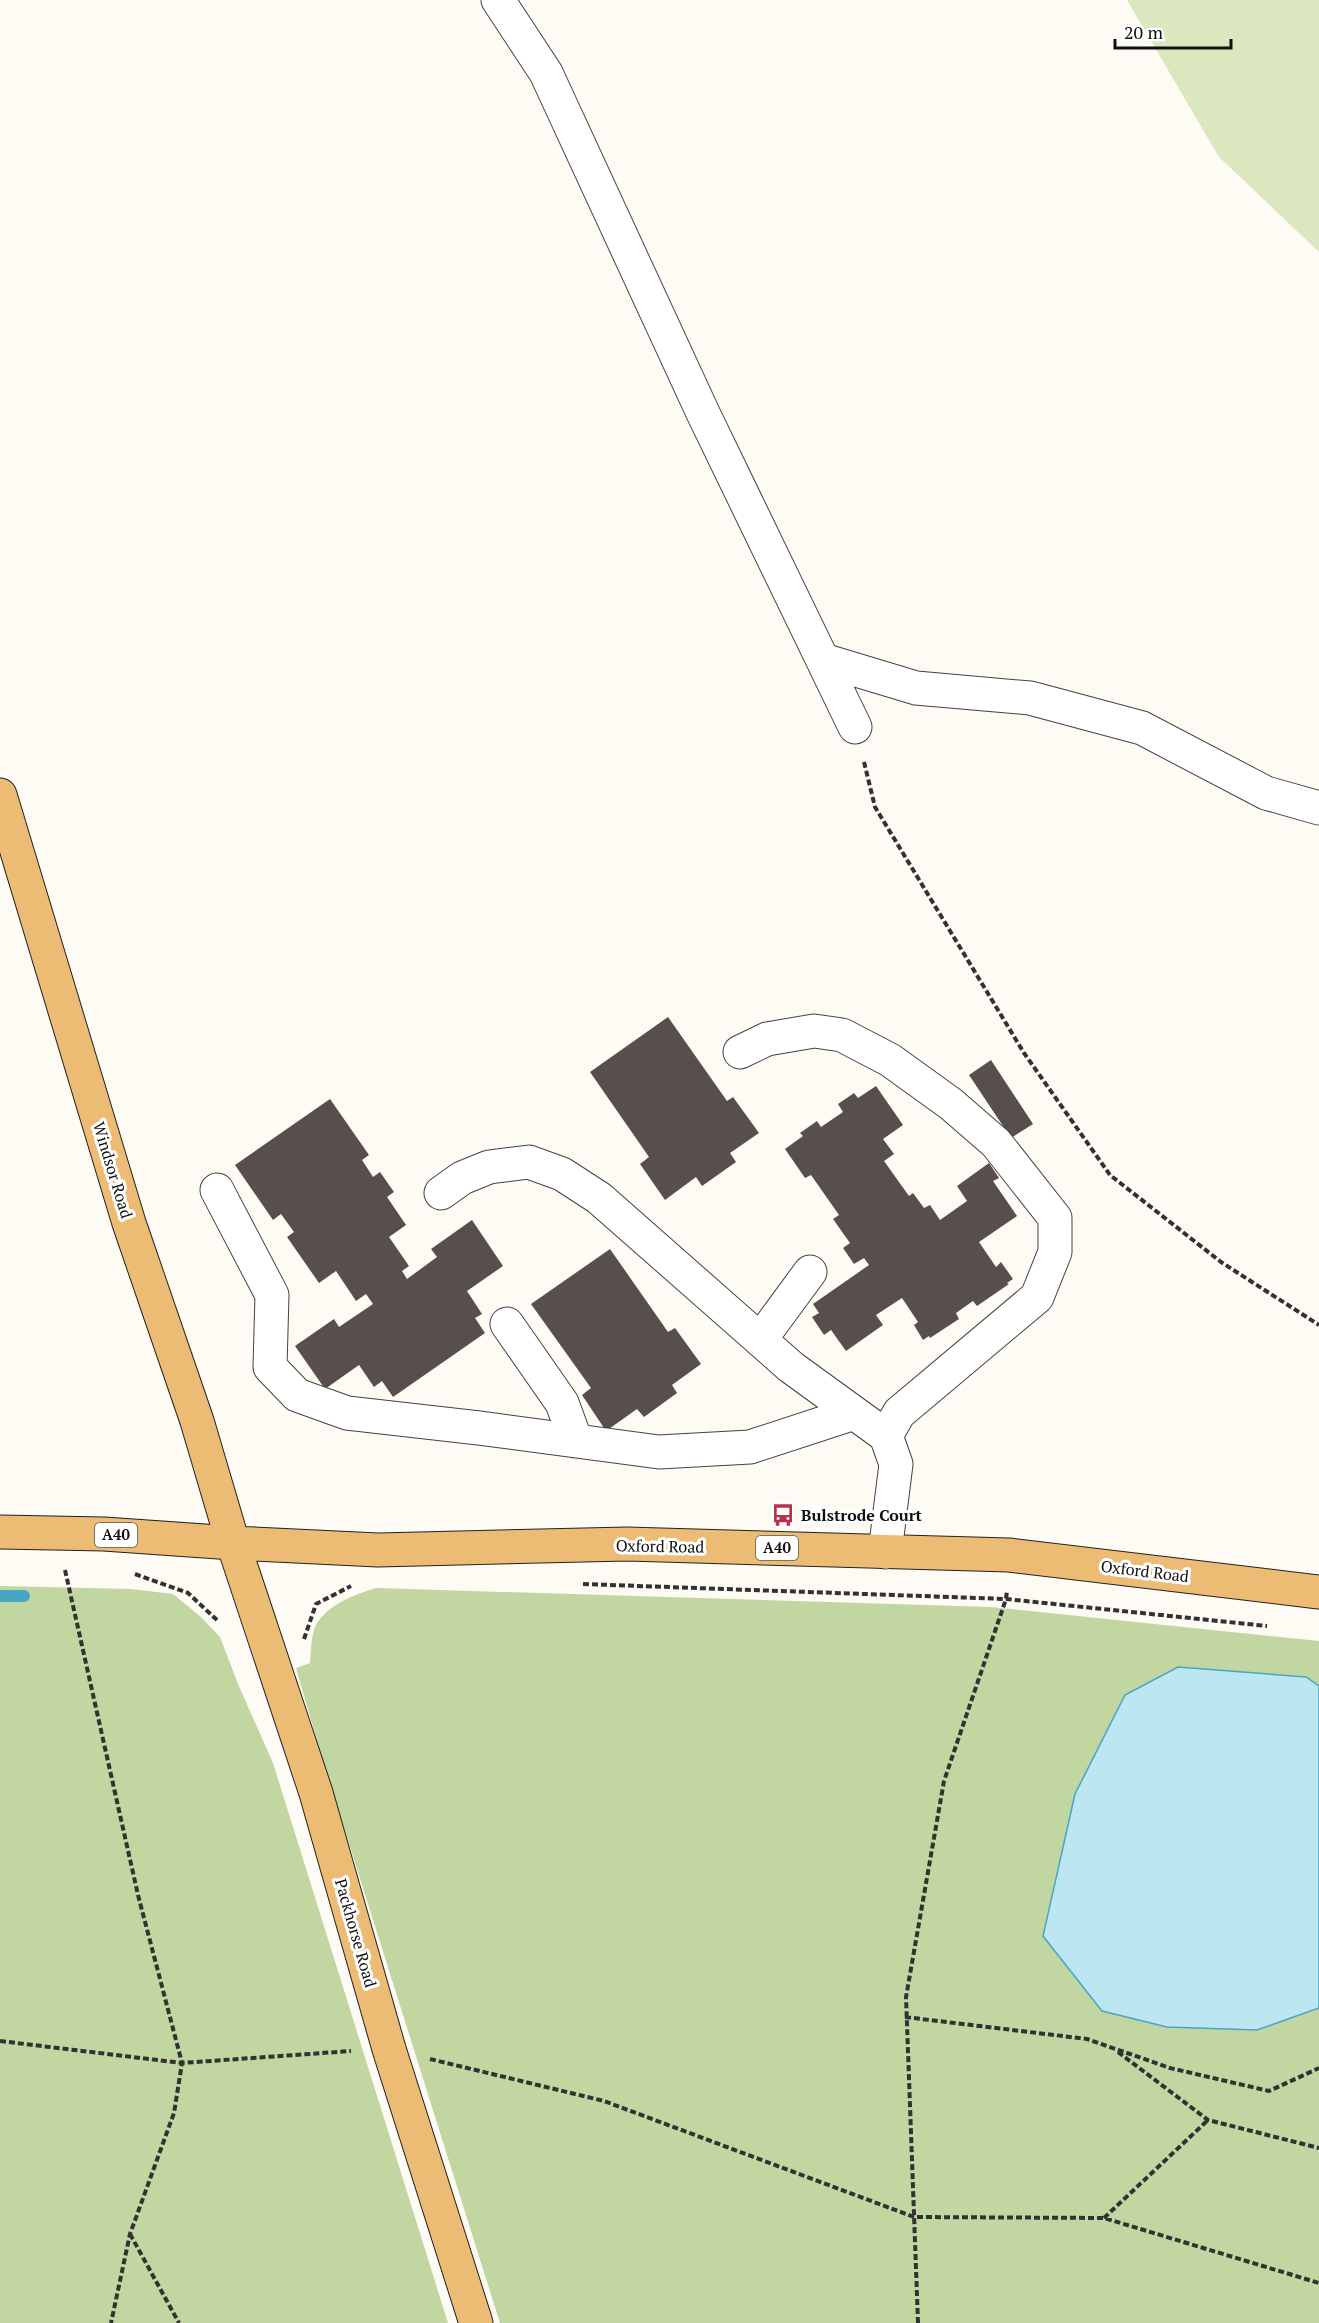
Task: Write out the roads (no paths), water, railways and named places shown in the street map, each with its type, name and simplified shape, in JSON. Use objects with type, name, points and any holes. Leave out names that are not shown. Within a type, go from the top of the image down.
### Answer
[{"type":"main road","name":"Windsor Road","points":[[0,795],[129,1223],[194,1412],[232,1543]]},
{"type":"main road","name":"Oxford Road","points":[[0,1532],[104,1534],[378,1550],[627,1544],[1009,1555],[1319,1592]]},
{"type":"main road","name":"Packhorse Road","points":[[232,1543],[316,1793],[389,2049],[476,2323]]},
{"type":"street","points":[[498,0],[546,73],[703,413],[855,727]]},
{"type":"street","points":[[823,660],[916,688],[1030,698],[1142,728],[1266,793],[1319,808]]},
{"type":"street","points":[[740,1052],[767,1039],[814,1031],[842,1035],[890,1060],[951,1104],[996,1143],[1055,1218],[1055,1252],[1037,1297],[898,1413],[886,1436]]},
{"type":"street","points":[[441,1193],[462,1178],[489,1167],[529,1162],[562,1174],[599,1198],[791,1367],[886,1436],[896,1464],[885,1552]]},
{"type":"street","points":[[217,1191],[273,1295],[270,1367],[297,1395],[347,1413],[659,1452],[750,1447],[854,1413]]},
{"type":"street","points":[[760,1340],[810,1272]]},
{"type":"street","points":[[507,1324],[562,1403],[576,1441]]},
{"type":"water","points":[[1178,1667],[1306,1677],[1319,1686],[1319,2008],[1257,2030],[1167,2027],[1102,2011],[1043,1936],[1075,1794],[1125,1695]]},
{"type":"waterway","points":[[0,1596],[24,1596]]},
{"type":"place","name":"Bulstrode Court","points":[[783,1515]]}]
